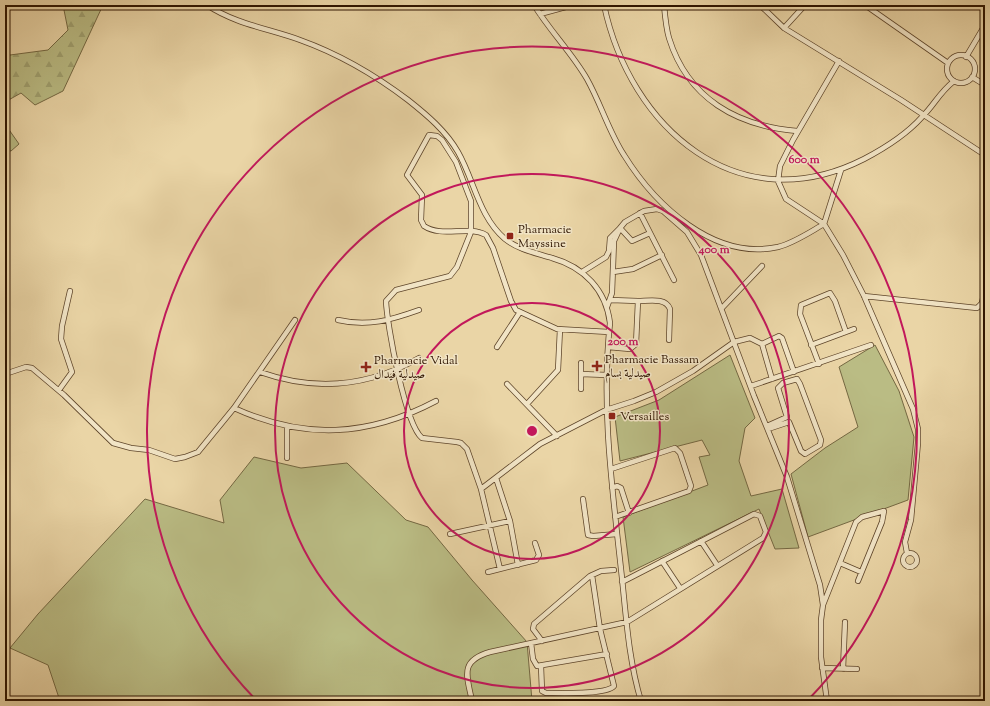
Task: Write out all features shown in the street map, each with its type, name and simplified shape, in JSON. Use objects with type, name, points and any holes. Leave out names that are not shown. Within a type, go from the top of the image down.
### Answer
[{"type":"street","points":[[207,5],[229,17],[299,39],[329,51],[371,74],[387,85],[422,112],[448,137],[464,164],[484,212],[492,226],[501,236],[515,246],[564,262],[582,272],[595,285],[607,307],[610,323],[606,410],[612,488],[632,668],[641,701]]},
{"type":"street","points":[[534,5],[586,77],[624,156],[647,187],[683,221],[703,234],[724,244],[748,249],[780,246],[824,224],[840,170]]},
{"type":"street","points":[[540,14],[572,5]]},
{"type":"street","points":[[604,5],[614,39],[640,95],[664,126],[690,148],[714,162],[756,178],[778,181],[805,178],[840,170],[869,156],[896,141],[924,116],[942,90],[954,81]]},
{"type":"street","points":[[664,5],[669,38],[674,51],[691,81],[703,94],[715,104],[744,121],[765,128],[798,131]]},
{"type":"street","points":[[760,5],[784,28],[901,100],[985,155]]},
{"type":"street","points":[[784,28],[805,5]]},
{"type":"street","points":[[865,5],[948,63]]},
{"type":"street","points":[[966,57],[985,25]]},
{"type":"street","points":[[958,56],[966,57],[971,60],[974,65],[972,77],[964,83],[954,81],[947,71],[948,63],[958,56]]},
{"type":"street","points":[[839,61],[783,159],[778,181],[786,199],[824,224],[843,255],[864,296],[911,403],[918,429],[913,507],[905,542],[907,553]]},
{"type":"street","points":[[972,77],[985,85]]},
{"type":"street","points":[[500,568],[481,489],[464,446],[457,442],[422,438],[409,415],[388,321],[386,301],[392,292],[450,276],[457,267],[471,232],[471,201],[456,162],[442,140],[437,136],[429,135],[407,175],[422,195],[422,223],[427,228],[434,230],[471,232],[484,234],[489,239],[512,303],[520,312],[549,326],[560,329],[609,332]]},
{"type":"street","points":[[582,272],[606,257],[609,251],[610,238],[625,222],[650,209],[664,211],[687,232],[701,255],[792,493],[820,585],[823,605],[820,632],[822,668],[827,701]]},
{"type":"street","points":[[640,213],[674,280]]},
{"type":"street","points":[[620,228],[632,241],[650,233]]},
{"type":"street","points":[[607,307],[611,300],[614,241],[620,228]]},
{"type":"street","points":[[613,272],[633,269],[662,255]]},
{"type":"street","points":[[722,308],[762,266]]},
{"type":"street","points":[[864,296],[977,308],[982,302],[985,289]]},
{"type":"street","points":[[59,390],[72,372],[61,339],[62,326],[70,291]]},
{"type":"street","points":[[818,364],[800,314],[800,307],[830,293],[835,301],[846,332]]},
{"type":"street","points":[[611,300],[665,301],[669,304],[670,308],[669,340]]},
{"type":"street","points":[[608,347],[630,349],[636,344],[638,301]]},
{"type":"street","points":[[338,320],[365,324],[388,321],[419,310]]},
{"type":"street","points":[[498,347],[520,312]]},
{"type":"street","points":[[5,374],[26,367],[32,368],[59,390],[113,443],[118,446],[149,450],[175,458],[198,452],[234,408],[295,320]]},
{"type":"street","points":[[527,404],[558,370],[560,329]]},
{"type":"street","points":[[811,345],[854,329]]},
{"type":"street","points":[[762,344],[779,336],[782,338],[794,372]]},
{"type":"street","points":[[481,489],[531,450],[606,410],[634,401],[668,385],[734,342],[750,338],[762,344],[772,379]]},
{"type":"street","points":[[751,386],[871,345]]},
{"type":"street","points":[[260,372],[287,380],[319,384],[358,381],[398,370],[419,358]]},
{"type":"street","points":[[581,389],[582,363]]},
{"type":"street","points":[[581,374],[607,375]]},
{"type":"street","points":[[797,379],[821,440],[820,445],[805,454],[801,451],[789,422],[768,428],[787,417],[778,388],[783,383],[797,379]]},
{"type":"street","points":[[507,384],[557,436]]},
{"type":"street","points":[[234,408],[263,420],[287,426],[335,431],[375,424],[409,415],[436,402]]},
{"type":"street","points":[[286,458],[287,426]]},
{"type":"street","points":[[611,469],[672,448],[677,449],[680,453],[691,486],[689,491],[615,517]]},
{"type":"street","points":[[496,478],[510,521],[518,565]]},
{"type":"street","points":[[612,488],[617,486],[621,488],[628,513]]},
{"type":"street","points":[[583,499],[588,535],[617,534]]},
{"type":"street","points":[[823,605],[856,522],[862,518],[884,511],[882,522],[858,581]]},
{"type":"street","points":[[472,701],[466,672],[470,662],[485,653],[627,622],[765,535],[766,532],[760,516],[754,514],[622,582]]},
{"type":"street","points":[[450,534],[510,521]]},
{"type":"street","points":[[701,541],[717,565]]},
{"type":"street","points":[[488,572],[536,560],[539,555],[535,543]]},
{"type":"street","points":[[662,561],[680,588]]},
{"type":"street","points":[[840,563],[861,572]]},
{"type":"street","points":[[542,641],[533,630],[533,626],[592,575],[601,571],[614,570]]},
{"type":"street","points":[[541,666],[542,691],[544,693],[604,690],[611,689],[614,686],[600,629],[592,575]]},
{"type":"street","points":[[843,669],[845,622]]},
{"type":"street","points":[[531,643],[534,663],[537,666],[607,654]]},
{"type":"street","points":[[822,668],[857,669]]},
{"type":"green space","points":[[63,5],[103,5],[63,91],[35,105],[21,93],[5,102],[5,52],[10,55],[48,50],[68,30]]},
{"type":"green space","points":[[5,124],[19,144],[11,151],[5,150]]},
{"type":"green space","points":[[875,345],[899,391],[914,437],[908,500],[808,537],[791,474],[825,448],[858,427],[839,367]]},
{"type":"green space","points":[[730,355],[755,418],[745,428],[739,461],[751,496],[782,489],[799,548],[775,549],[759,509],[630,572],[623,517],[708,485],[699,457],[710,455],[702,440],[620,461],[615,417],[659,400]]},
{"type":"green space","points":[[254,457],[301,468],[347,463],[406,520],[428,527],[472,580],[527,642],[532,701],[60,701],[48,665],[10,648],[38,614],[145,499],[224,523],[220,500]]},
{"type":"place","name":"Pharmacie Mayssine","points":[[510,236]]},
{"type":"place","name":"Pharmacie Bassam صيدلية بسام","points":[[597,366]]},
{"type":"place","name":"Pharmacie Vidal صيدلية فيدال","points":[[366,367]]},
{"type":"place","name":"Versailles","points":[[612,416]]}]
